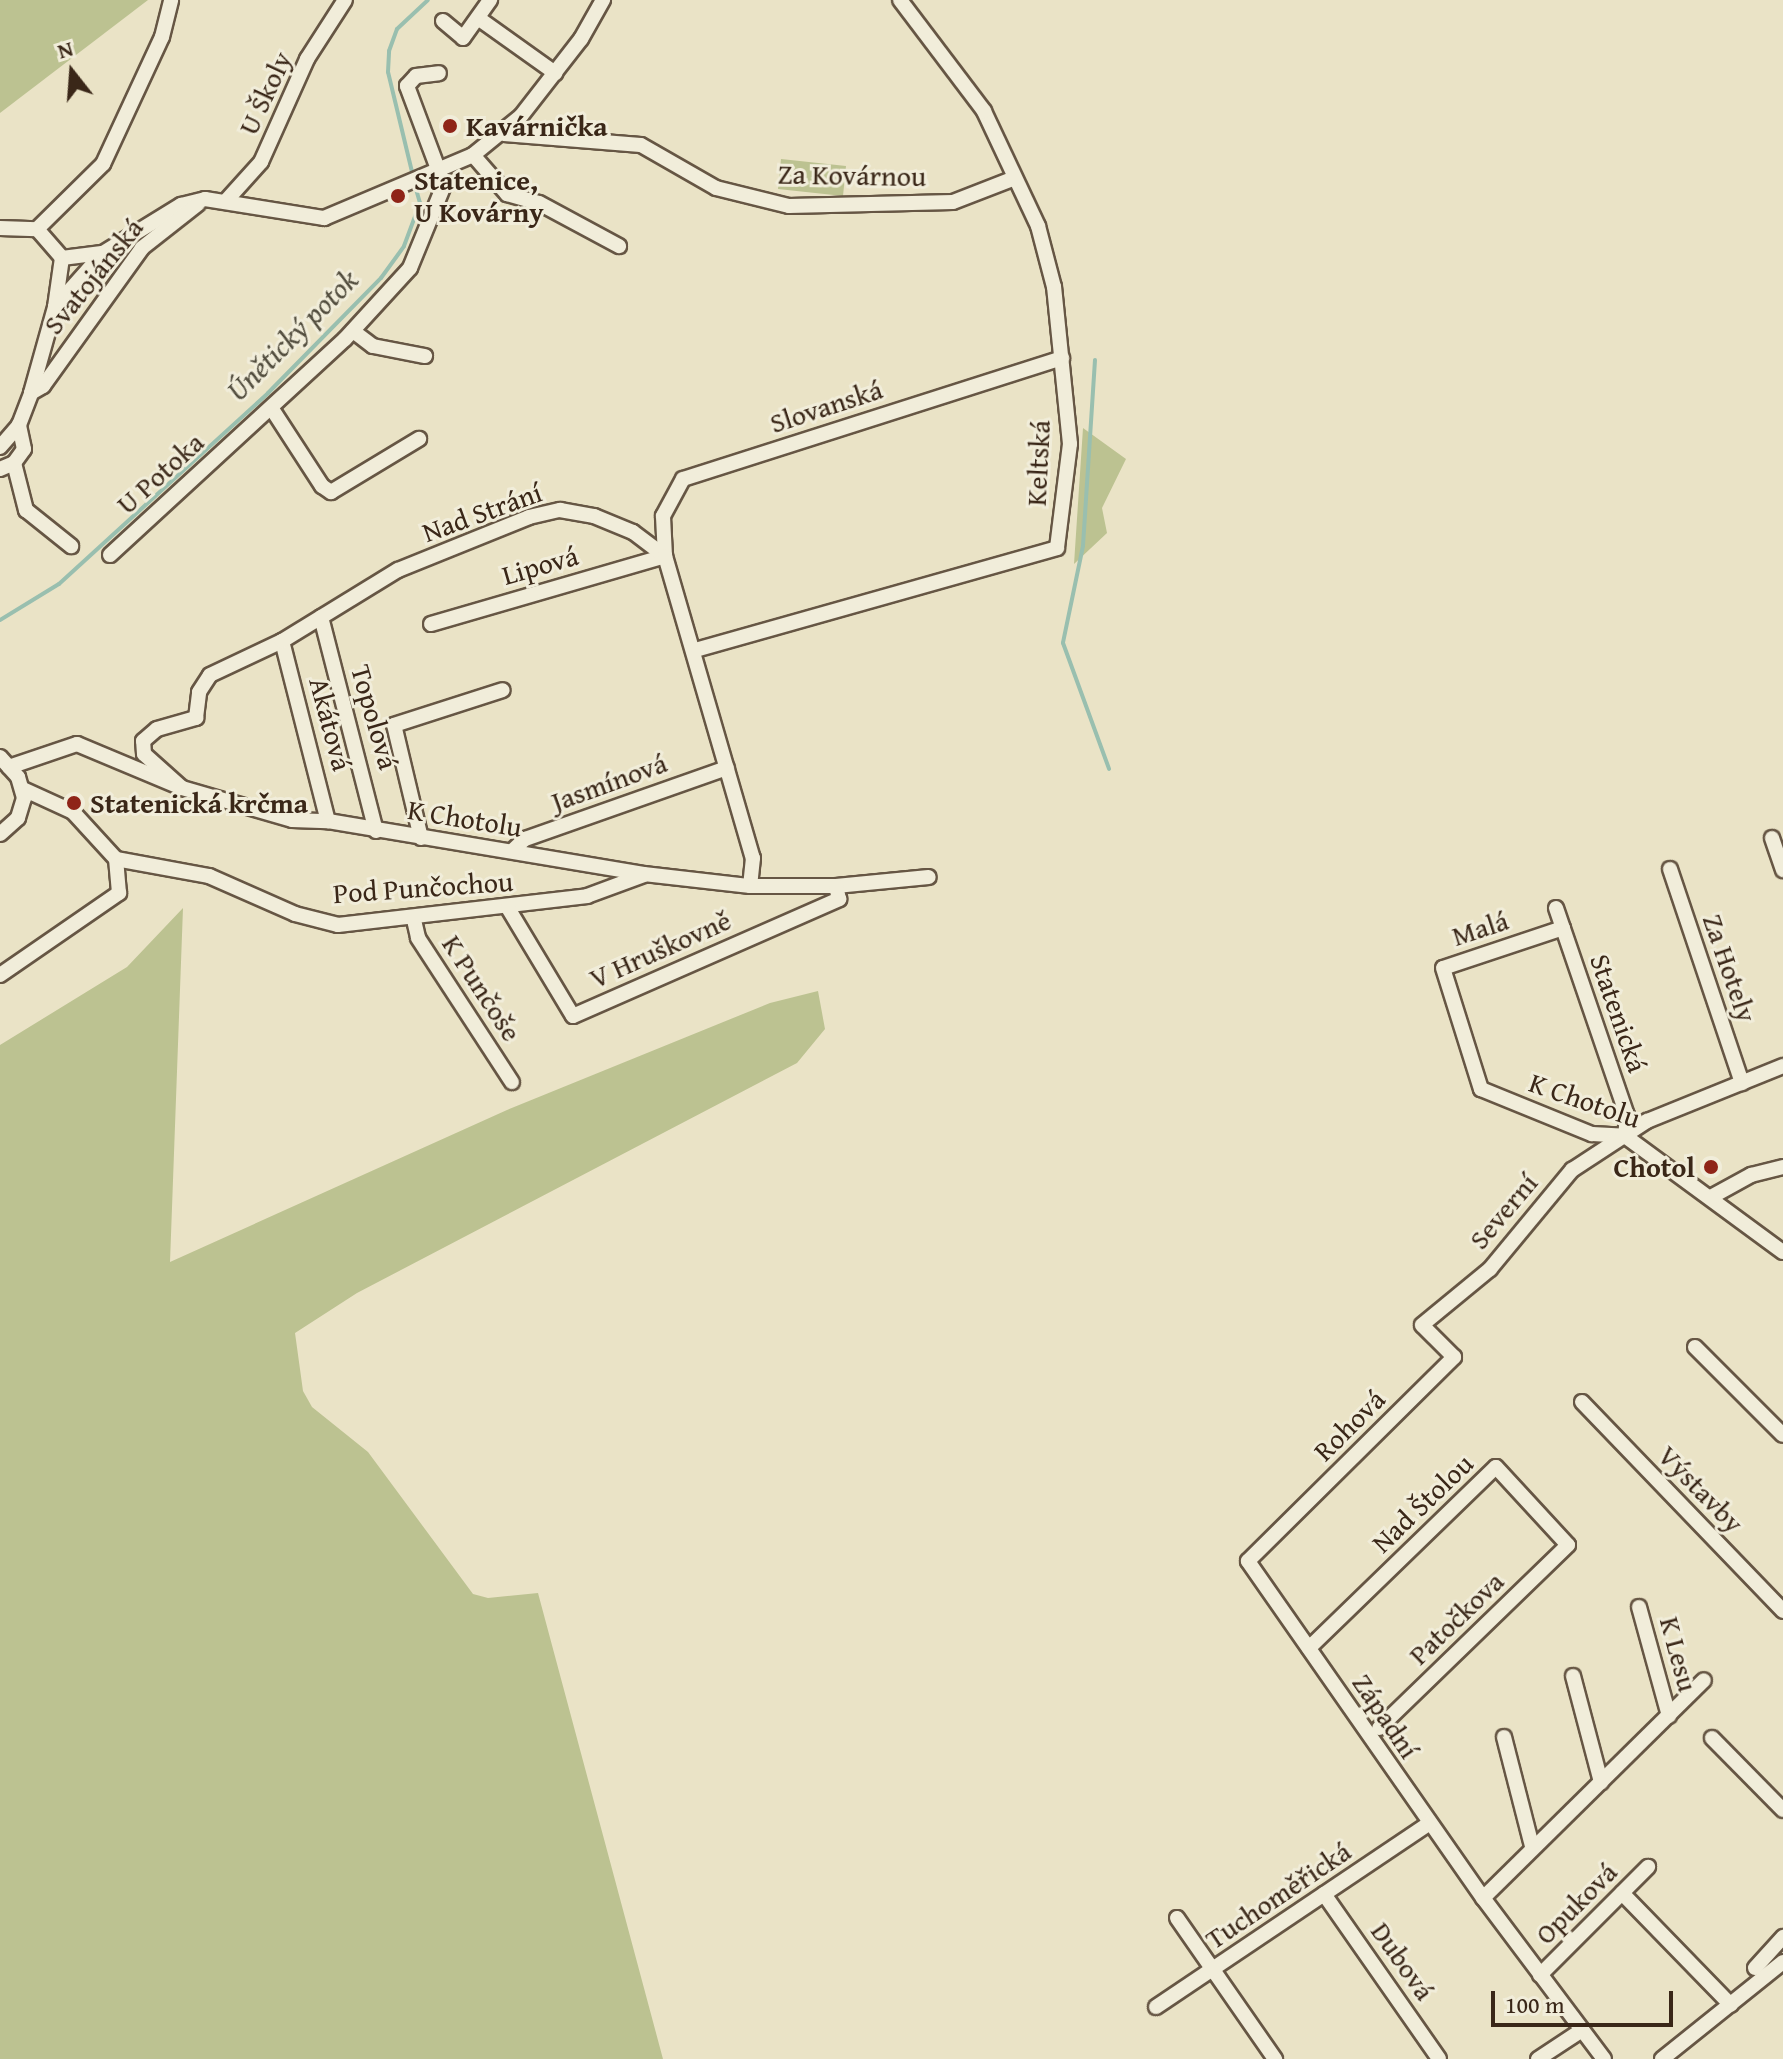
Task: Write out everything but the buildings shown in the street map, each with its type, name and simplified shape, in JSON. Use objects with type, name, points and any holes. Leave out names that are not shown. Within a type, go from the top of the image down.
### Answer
[{"type":"street","points":[[0,228],[37,229],[103,164],[162,37],[171,0]]},
{"type":"street","name":"U Školy","points":[[225,202],[261,162],[307,59],[345,0]]},
{"type":"street","points":[[443,21],[463,38],[490,0]]},
{"type":"street","points":[[55,307],[103,253],[181,205],[205,199],[324,218],[473,155],[504,134],[555,73],[603,0]]},
{"type":"street","name":"Keltská","points":[[695,650],[1057,548],[1070,444],[1054,287],[1042,241],[984,111],[900,0]]},
{"type":"street","points":[[478,18],[555,73]]},
{"type":"street","points":[[434,173],[407,86],[416,76],[439,73]]},
{"type":"street","name":"Za Kovárnou","points":[[504,134],[538,141],[641,145],[716,188],[789,206],[953,202],[1015,178]]},
{"type":"street","points":[[473,155],[507,194],[539,203],[619,246]]},
{"type":"street","name":"U Potoka","points":[[110,555],[272,409],[353,331],[410,268],[444,185],[434,173]]},
{"type":"street","name":"Svatojánská","points":[[31,393],[43,386],[142,248],[205,199]]},
{"type":"street","points":[[0,447],[19,425],[55,307],[62,258],[37,229]]},
{"type":"street","points":[[62,258],[103,253]]},
{"type":"street","points":[[353,331],[373,346],[425,356]]},
{"type":"street","name":"Slovanská","points":[[665,556],[663,516],[683,479],[1062,358]]},
{"type":"street","points":[[272,409],[322,486],[331,492],[419,439]]},
{"type":"street","points":[[0,469],[14,463],[24,449],[19,425]]},
{"type":"street","points":[[14,463],[26,510],[71,546]]},
{"type":"street","name":"Nad Strání","points":[[182,788],[144,754],[143,741],[157,729],[196,718],[199,692],[210,675],[282,641],[398,570],[529,517],[560,510],[594,516],[633,532],[665,556]]},
{"type":"street","points":[[665,556],[695,650],[753,858],[750,886]]},
{"type":"street","name":"Lipová","points":[[431,624],[665,556]]},
{"type":"street","name":"Topolová","points":[[321,617],[376,831]]},
{"type":"street","name":"Akátová","points":[[282,641],[328,821]]},
{"type":"street","points":[[421,838],[394,725],[503,690]]},
{"type":"street","name":"K Chotolu","points":[[5,762],[77,744],[182,788],[292,820],[328,821],[644,874],[838,892],[929,877]]},
{"type":"street","points":[[0,975],[119,893],[116,859],[73,812],[23,789],[5,762]]},
{"type":"street","name":"Jasmínová","points":[[512,851],[525,839],[727,768]]},
{"type":"street","points":[[0,834],[21,813],[23,789]]},
{"type":"street","points":[[1772,838],[1783,870]]},
{"type":"street","name":"Pod Punčochou","points":[[116,859],[209,876],[295,914],[338,925],[414,920],[587,896],[644,874]]},
{"type":"street","name":"Za Hotely","points":[[1670,869],[1742,1083]]},
{"type":"street","name":"V Hruškovně","points":[[508,908],[573,1016],[838,892]]},
{"type":"street","name":"Statenická","points":[[1556,908],[1627,1115],[1625,1136]]},
{"type":"street","name":"K Punčoše","points":[[414,920],[418,938],[512,1082]]},
{"type":"street","name":"Malá","points":[[1481,1089],[1443,968],[1563,928]]},
{"type":"street","name":"Severní","points":[[1422,1325],[1490,1269],[1572,1170],[1594,1151],[1647,1121],[1783,1066]]},
{"type":"street","name":"K Chotolu","points":[[1481,1089],[1592,1134],[1625,1136],[1783,1252]]},
{"type":"street","points":[[1711,1197],[1751,1175],[1783,1167]]},
{"type":"street","name":"Rohová","points":[[1248,1561],[1454,1357],[1422,1325]]},
{"type":"street","points":[[1695,1347],[1783,1435]]},
{"type":"street","name":"Výstavby","points":[[1582,1402],[1783,1611]]},
{"type":"street","name":"Nad Štolou","points":[[1309,1648],[1496,1467],[1568,1545]]},
{"type":"street","name":"Patočkova","points":[[1379,1728],[1568,1545]]},
{"type":"street","name":"Západní","points":[[1248,1561],[1428,1824],[1483,1898]]},
{"type":"street","name":"K Lesu","points":[[1639,1607],[1669,1716]]},
{"type":"street","points":[[1573,1676],[1601,1782]]},
{"type":"street","name":"K Lesu","points":[[1483,1898],[1532,1846],[1704,1680]]},
{"type":"street","points":[[1504,1737],[1532,1846]]},
{"type":"street","points":[[1712,1738],[1783,1810]]},
{"type":"street","name":"Tuchoměřická","points":[[1156,2007],[1428,1824]]},
{"type":"street","name":"Opuková","points":[[1540,1975],[1648,1867]]},
{"type":"street","points":[[1622,1893],[1731,2005]]},
{"type":"street","name":"Dubová","points":[[1324,1894],[1439,2059]]},
{"type":"street","points":[[1483,1898],[1604,2059]]},
{"type":"street","points":[[1177,1918],[1216,1969],[1275,2059]]},
{"type":"street","points":[[1755,1968],[1783,1937]]},
{"type":"street","points":[[1662,2059],[1782,1962]]},
{"type":"street","points":[[1538,2059],[1582,2030]]},
{"type":"green space","points":[[0,0],[148,0],[0,113]]},
{"type":"green space","points":[[781,159],[846,166],[843,196],[778,189]]},
{"type":"green space","points":[[1083,428],[1126,459],[1102,508],[1107,533],[1074,564]]},
{"type":"green space","points":[[183,908],[170,1262],[507,1110],[770,1003],[818,991],[825,1029],[797,1063],[357,1293],[295,1333],[303,1391],[312,1407],[368,1452],[473,1594],[488,1598],[538,1593],[663,2059],[0,2059],[0,1045],[127,967]]},
{"type":"waterway","name":"Únětický potok","points":[[413,176],[388,72],[389,51],[397,29],[428,0]]},
{"type":"waterway","name":"Únětický potok","points":[[0,620],[59,584],[268,393],[381,278],[404,246],[420,203],[415,185]]},
{"type":"waterway","points":[[1095,360],[1083,546],[1063,643],[1109,769]]},
{"type":"place","name":"Kavárnička","points":[[450,126]]},
{"type":"place","name":"Statenice, U Kovárny","points":[[398,196]]},
{"type":"place","name":"Statenická krčma","points":[[74,803]]},
{"type":"place","name":"Chotol","points":[[1711,1167]]}]
